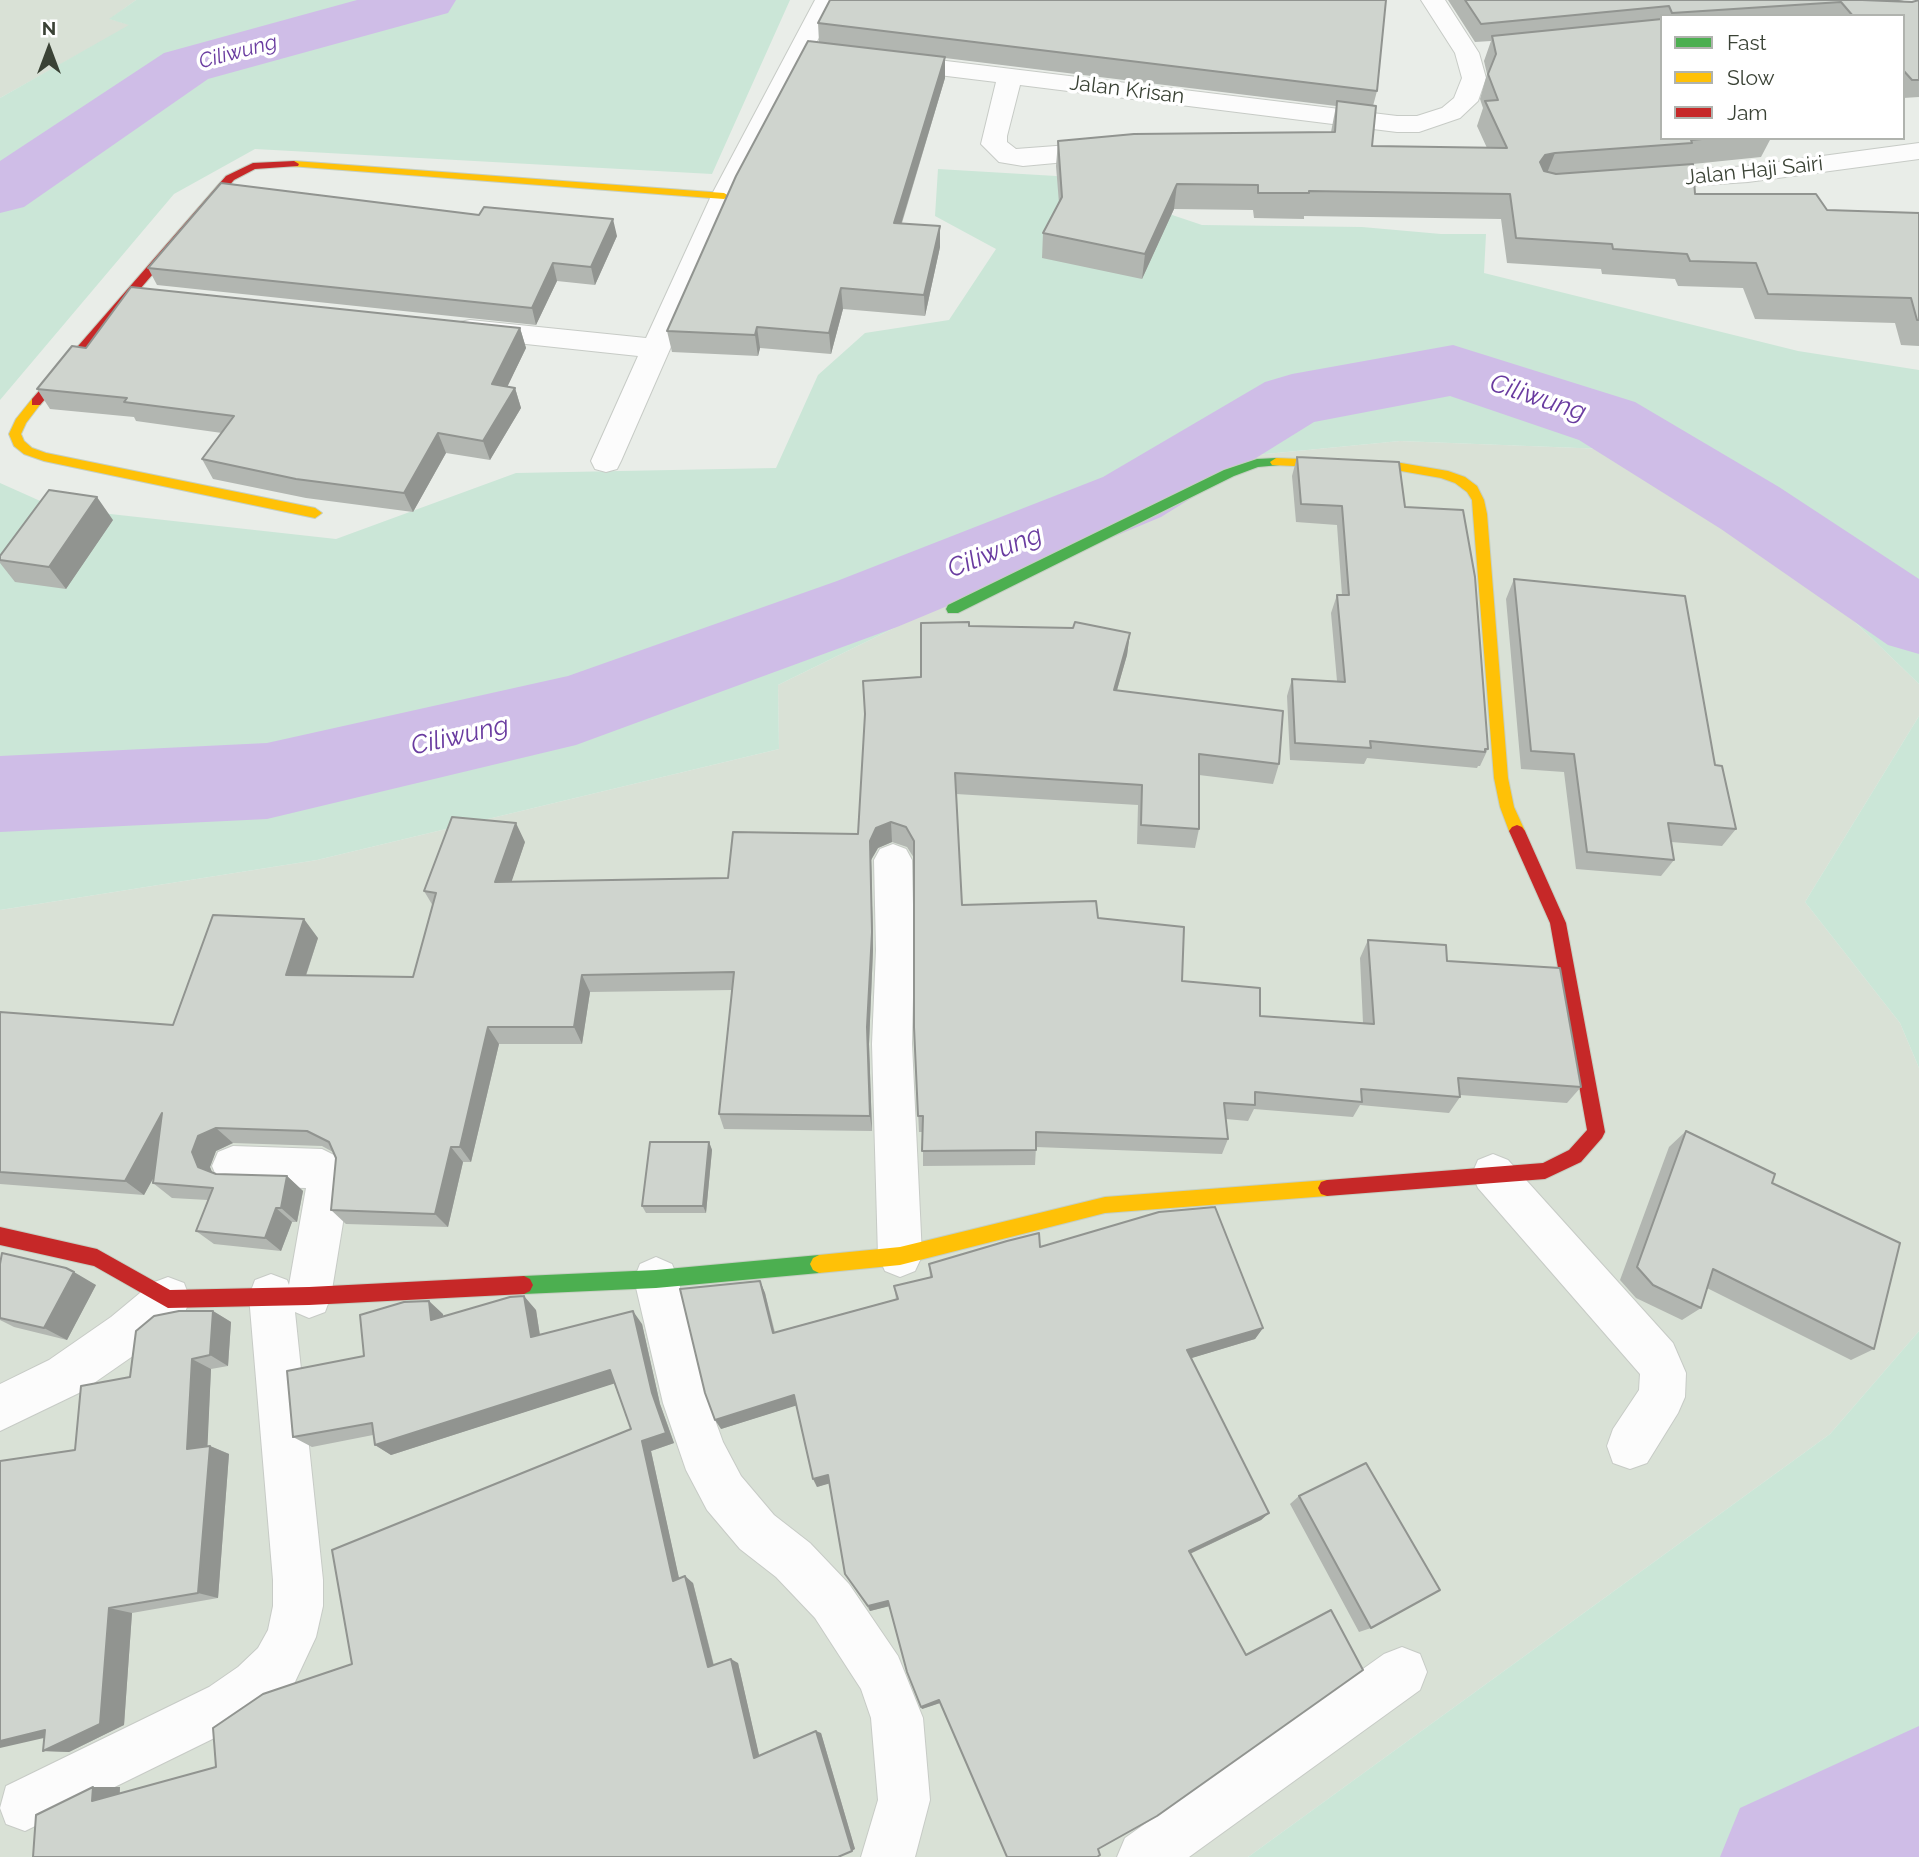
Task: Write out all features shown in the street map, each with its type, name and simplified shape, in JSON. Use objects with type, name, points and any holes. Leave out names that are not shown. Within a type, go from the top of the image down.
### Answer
[{"type":"street","points":[[606,461],[724,197],[827,0]]},
{"type":"street","points":[[1433,0],[1467,53],[1495,50]]},
{"type":"street","name":"Jalan Krisan","points":[[802,51],[1397,124],[1419,124],[1451,113],[1465,101],[1472,89],[1472,65],[1467,53]]},
{"type":"street","points":[[1010,75],[994,136],[994,144],[1008,156],[1023,158],[1127,149]]},
{"type":"street","points":[[1254,130],[1267,126],[1291,109]]},
{"type":"street","name":"Jalan Haji Sairi","points":[[1612,183],[1748,174],[1919,151]]},
{"type":"street","points":[[315,513],[44,457],[28,451],[19,443],[15,434],[20,422],[71,359],[144,295],[230,178],[243,170],[284,163],[724,197]]},
{"type":"street","points":[[448,327],[656,349]]},
{"type":"street","points":[[0,1236],[97,1258],[168,1299],[656,1279],[900,1256],[1105,1205],[1545,1171],[1575,1156],[1596,1132],[1558,923],[1507,807],[1502,778],[1480,514],[1478,500],[1472,489],[1443,474],[1401,467],[1296,461],[1257,463],[1229,473],[953,609]]},
{"type":"street","points":[[893,860],[895,950],[892,1044],[900,1256]]},
{"type":"street","points":[[25,1805],[227,1705],[256,1685],[276,1665],[291,1637],[298,1606],[299,1580],[290,1296],[327,1192],[327,1173],[322,1169],[312,1168],[233,1166]]},
{"type":"street","points":[[1493,1174],[1657,1359],[1663,1373],[1662,1397],[1630,1446]]},
{"type":"street","points":[[656,1279],[686,1403],[702,1452],[724,1493],[757,1532],[793,1560],[832,1601],[880,1674],[897,1718],[904,1800],[888,1857]]},
{"type":"street","points":[[0,1408],[65,1376],[127,1333],[168,1299]]},
{"type":"street","points":[[1144,1857],[1402,1672]]},
{"type":"shaded area","points":[[0,0],[136,0],[110,19],[131,25],[0,98]]},
{"type":"shaded area","points":[[1400,441],[1605,449],[1798,567],[1919,684],[1919,716],[1805,902],[1900,1023],[1919,1068],[1919,1331],[1830,1434],[1248,1857],[0,1857],[0,910],[317,860],[779,749],[778,685],[1245,456]]},
{"type":"green space","points":[[136,0],[790,0],[712,174],[255,149],[174,194],[0,400],[0,98],[129,25],[109,19]]},
{"type":"green space","points":[[938,169],[1056,176],[1202,225],[1362,227],[1441,234],[1486,234],[1484,273],[1798,351],[1919,370],[1919,684],[1798,567],[1605,449],[1400,441],[1245,456],[778,685],[779,749],[317,860],[0,910],[0,483],[56,508],[336,539],[516,473],[776,468],[818,375],[865,333],[949,320],[996,249],[935,216]]},
{"type":"green space","points":[[1919,716],[1919,1068],[1900,1023],[1805,902]]},
{"type":"green space","points":[[1919,1331],[1919,1857],[1248,1857],[1830,1434]]},
{"type":"building","points":[[830,0],[1386,0],[1377,91],[818,23]]},
{"type":"building","points":[[1465,0],[1919,0],[1919,80],[1912,80],[1905,72],[1905,14],[1851,14],[1841,2],[1672,13],[1669,6],[1481,24]]},
{"type":"building","points":[[1660,19],[1660,140],[1691,140],[1692,143],[1555,153],[1545,155],[1540,162],[1544,171],[1556,174],[1693,164],[1695,194],[1816,194],[1827,210],[1919,213],[1919,320],[1911,298],[1768,294],[1756,263],[1690,261],[1687,254],[1613,249],[1612,244],[1516,238],[1510,194],[1309,191],[1258,193],[1258,185],[1177,184],[1145,254],[1043,233],[1062,197],[1058,141],[1134,134],[1335,132],[1337,101],[1376,106],[1372,146],[1507,148],[1485,101],[1498,100],[1488,74],[1496,54],[1492,36]]},
{"type":"building","points":[[808,41],[945,57],[894,223],[940,226],[924,295],[841,288],[829,333],[757,327],[755,335],[667,331],[736,176]]},
{"type":"building","points":[[221,183],[479,215],[484,207],[613,219],[591,267],[553,263],[532,308],[148,268]]},
{"type":"building","points":[[131,287],[520,328],[492,384],[515,388],[483,441],[438,433],[404,493],[296,479],[202,459],[234,416],[124,402],[127,398],[37,389],[72,346],[86,348]]},
{"type":"building","points":[[1297,457],[1399,462],[1405,507],[1463,510],[1475,577],[1488,749],[1485,749],[1485,752],[1370,741],[1371,748],[1295,743],[1292,679],[1345,682],[1337,595],[1349,595],[1342,506],[1301,504]]},
{"type":"building","points":[[49,490],[97,497],[49,567],[0,560],[0,556]]},
{"type":"building","points":[[1514,579],[1685,596],[1715,765],[1722,766],[1736,829],[1668,823],[1674,860],[1587,852],[1574,754],[1531,751]]},
{"type":"building","points":[[969,622],[969,626],[1073,628],[1075,622],[1130,633],[1114,690],[1283,711],[1279,764],[1199,754],[1199,829],[1141,825],[1142,785],[955,773],[962,905],[1096,901],[1098,918],[1184,927],[1182,981],[1260,988],[1260,1016],[1374,1024],[1368,940],[1446,945],[1447,961],[1560,968],[1581,1087],[1458,1078],[1460,1097],[1361,1089],[1362,1102],[1255,1092],[1255,1105],[1224,1103],[1228,1139],[1036,1132],[1036,1150],[922,1151],[923,1116],[918,1116],[914,1027],[914,841],[906,827],[891,822],[876,828],[870,841],[872,932],[867,1027],[870,1116],[719,1114],[734,972],[582,975],[574,1027],[488,1027],[460,1147],[451,1147],[435,1214],[331,1210],[336,1158],[329,1142],[307,1131],[216,1128],[198,1136],[192,1152],[198,1167],[216,1174],[287,1176],[281,1208],[276,1208],[265,1238],[196,1231],[213,1188],[153,1183],[162,1113],[125,1181],[0,1172],[0,1012],[173,1025],[213,915],[304,919],[286,975],[413,977],[436,893],[424,891],[452,817],[516,823],[495,882],[728,878],[733,832],[858,834],[865,714],[863,681],[921,677],[921,623]]},
{"type":"building","points":[[1686,1131],[1775,1174],[1772,1183],[1900,1243],[1874,1349],[1713,1269],[1701,1308],[1653,1285],[1637,1267]]},
{"type":"building","points":[[650,1142],[709,1142],[703,1206],[642,1206]]},
{"type":"building","points":[[1215,1207],[1263,1328],[1187,1350],[1269,1513],[1189,1551],[1246,1655],[1331,1610],[1363,1670],[1157,1816],[1098,1849],[1100,1855],[1097,1857],[1007,1857],[939,1700],[921,1707],[907,1672],[888,1601],[868,1606],[845,1574],[828,1475],[813,1479],[794,1395],[715,1420],[705,1393],[680,1289],[760,1281],[773,1333],[898,1299],[894,1286],[932,1277],[929,1264],[1007,1241],[1039,1233],[1040,1247],[1159,1212]]},
{"type":"building","points":[[2,1253],[74,1272],[44,1328],[0,1318]]},
{"type":"building","points":[[524,1296],[531,1337],[633,1311],[652,1393],[666,1433],[642,1441],[673,1581],[685,1576],[708,1667],[731,1659],[754,1758],[816,1731],[852,1851],[838,1857],[33,1857],[36,1815],[93,1787],[92,1801],[216,1767],[213,1728],[263,1694],[352,1664],[332,1550],[631,1429],[610,1370],[375,1445],[372,1423],[293,1437],[287,1371],[364,1356],[360,1315],[404,1302],[429,1301],[431,1320],[510,1297]]},
{"type":"building","points":[[179,1311],[213,1311],[210,1355],[192,1359],[187,1449],[210,1446],[198,1593],[109,1608],[100,1724],[43,1751],[45,1730],[0,1741],[0,1461],[75,1450],[81,1386],[130,1377],[136,1331],[154,1316]]},
{"type":"building","points":[[1366,1463],[1440,1590],[1371,1628],[1299,1496]]},
{"type":"waterway","name":"Ciliwung","points":[[0,192],[186,66],[426,0]]},
{"type":"waterway","name":"Ciliwung","points":[[0,794],[267,781],[576,710],[867,604],[1132,497],[1292,400],[1453,370],[1607,421],[1750,508],[1919,622]]},
{"type":"waterway","name":"Ciliwung","points":[[1789,1857],[1919,1794]]},
{"type":"traffic: fast","points":[[953,609],[1229,473],[1257,463],[1276,462]]},
{"type":"traffic: fast","points":[[524,1285],[656,1279],[819,1264]]},
{"type":"traffic: slow","points":[[294,164],[724,196]]},
{"type":"traffic: slow","points":[[36,402],[20,422],[15,434],[18,443],[28,451],[44,457],[315,513]]},
{"type":"traffic: slow","points":[[1276,462],[1401,467],[1443,474],[1460,480],[1472,489],[1478,500],[1480,514],[1501,778],[1507,807],[1517,831]]},
{"type":"traffic: slow","points":[[819,1264],[900,1256],[1105,1205],[1327,1188]]},
{"type":"traffic: jam","points":[[36,402],[230,178],[253,166],[294,164]]},
{"type":"traffic: jam","points":[[1327,1188],[1545,1171],[1575,1156],[1596,1132],[1558,923],[1517,831]]},
{"type":"traffic: jam","points":[[0,1236],[97,1258],[168,1299],[309,1296],[524,1285]]}]
